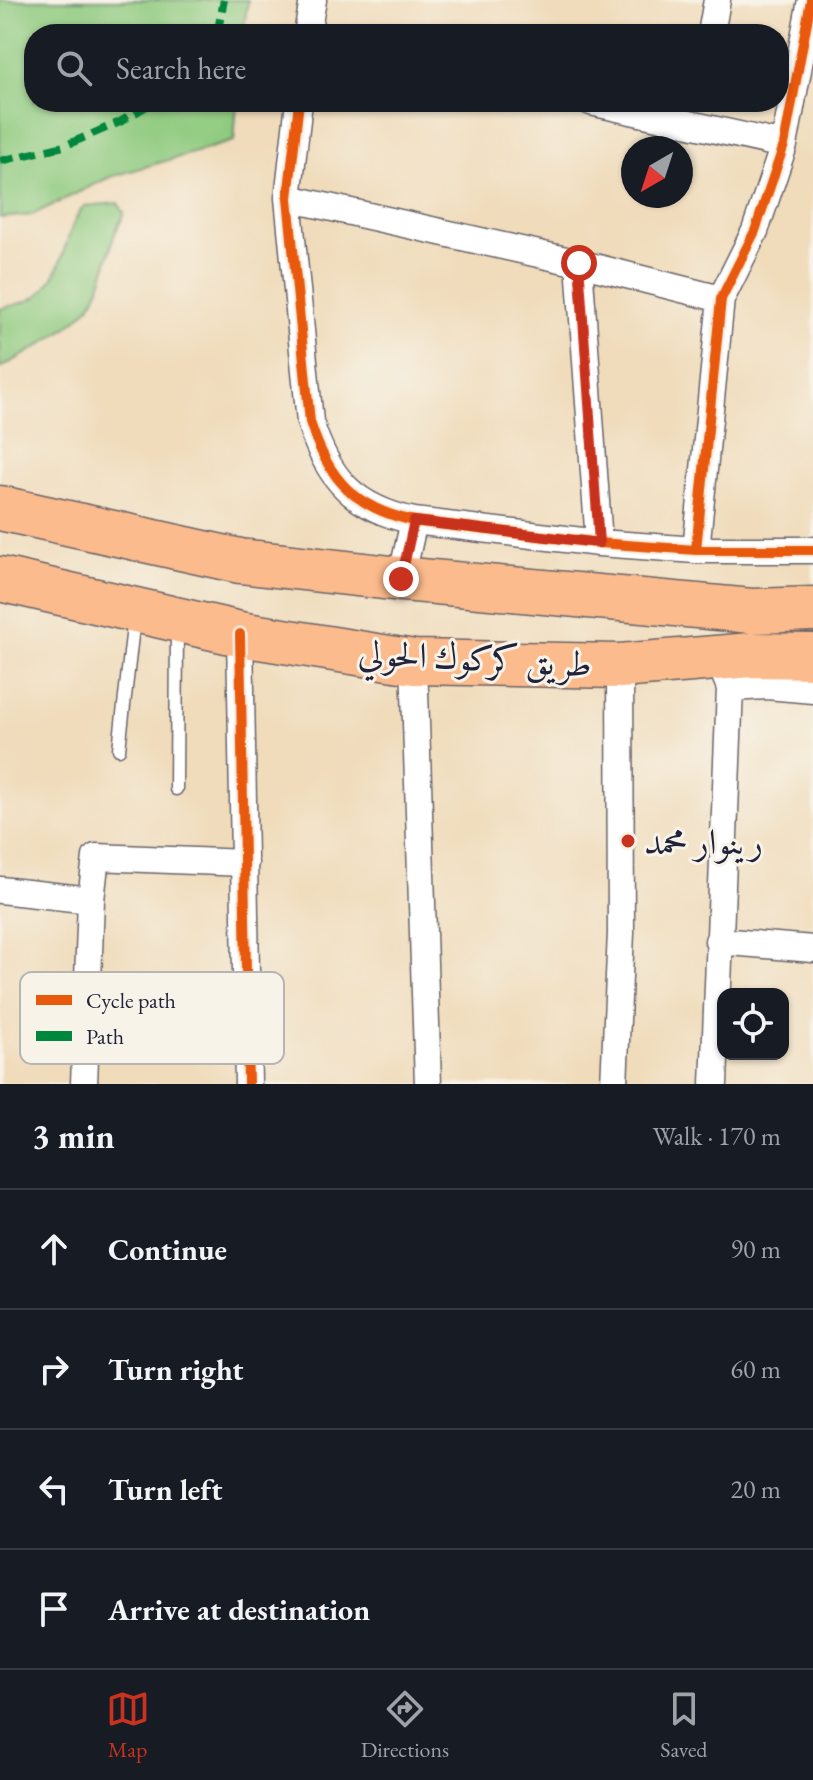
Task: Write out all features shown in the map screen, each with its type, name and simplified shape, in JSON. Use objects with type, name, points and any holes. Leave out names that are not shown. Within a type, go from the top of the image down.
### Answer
[{"type":"highway","name":"طريق كركوك الحولي","points":[[0,508],[240,561],[752,611],[813,609]]},
{"type":"highway","points":[[118,536],[119,607]]},
{"type":"highway","name":"طريق كركوك الحولي","points":[[0,579],[240,634],[414,662],[733,667],[813,656]]},
{"type":"street","points":[[309,24],[313,0]]},
{"type":"street","points":[[713,24],[717,0]]},
{"type":"street","points":[[696,550],[721,299],[755,231],[784,145],[811,0]]},
{"type":"street","points":[[298,112],[288,198],[310,422],[329,470],[366,505],[389,516],[414,521],[599,543],[696,550],[813,550]]},
{"type":"street","points":[[697,114],[784,145]]},
{"type":"street","points":[[288,198],[579,263],[721,299]]},
{"type":"street","points":[[579,263],[599,543]]},
{"type":"street","points":[[401,579],[414,521]]},
{"type":"street","points":[[240,634],[246,972]]},
{"type":"street","points":[[414,662],[428,1084]]},
{"type":"street","points":[[614,1084],[621,933],[620,666]]},
{"type":"street","points":[[714,1084],[718,941],[733,667],[767,686],[813,690]]},
{"type":"street","points":[[88,972],[96,857],[245,863]]},
{"type":"street","points":[[0,890],[91,900]]},
{"type":"street","points":[[718,941],[813,949]]},
{"type":"street","points":[[84,1084],[85,1064]]},
{"type":"street","points":[[248,1064],[248,1084]]},
{"type":"lane","points":[[119,607],[119,749]]},
{"type":"lane","points":[[176,789],[177,619]]},
{"type":"green space","points":[[0,0],[248,0],[244,24],[24,24],[24,112],[236,112],[234,141],[110,177],[32,215],[0,218]]},
{"type":"green space","points":[[118,203],[124,213],[99,289],[89,307],[53,337],[0,368],[0,309],[33,298],[47,287],[84,206]]},
{"type":"marked path","points":[[219,24],[224,0]]},
{"type":"marked path","points":[[0,161],[64,146],[136,112]]},
{"type":"cycle path","points":[[696,550],[721,299],[755,231],[784,145],[811,0]]},
{"type":"cycle path","points":[[298,112],[288,198],[310,422],[325,460],[346,488],[375,508],[414,521],[599,543],[696,550],[813,550]]},
{"type":"cycle path","points":[[240,634],[246,972]]},
{"type":"cycle path","points":[[248,1064],[248,1084]]},
{"type":"place","name":"رينوار محمد","points":[[628,841]]},
{"type":"route","points":[[401,579],[414,521],[599,543],[579,263]]}]
